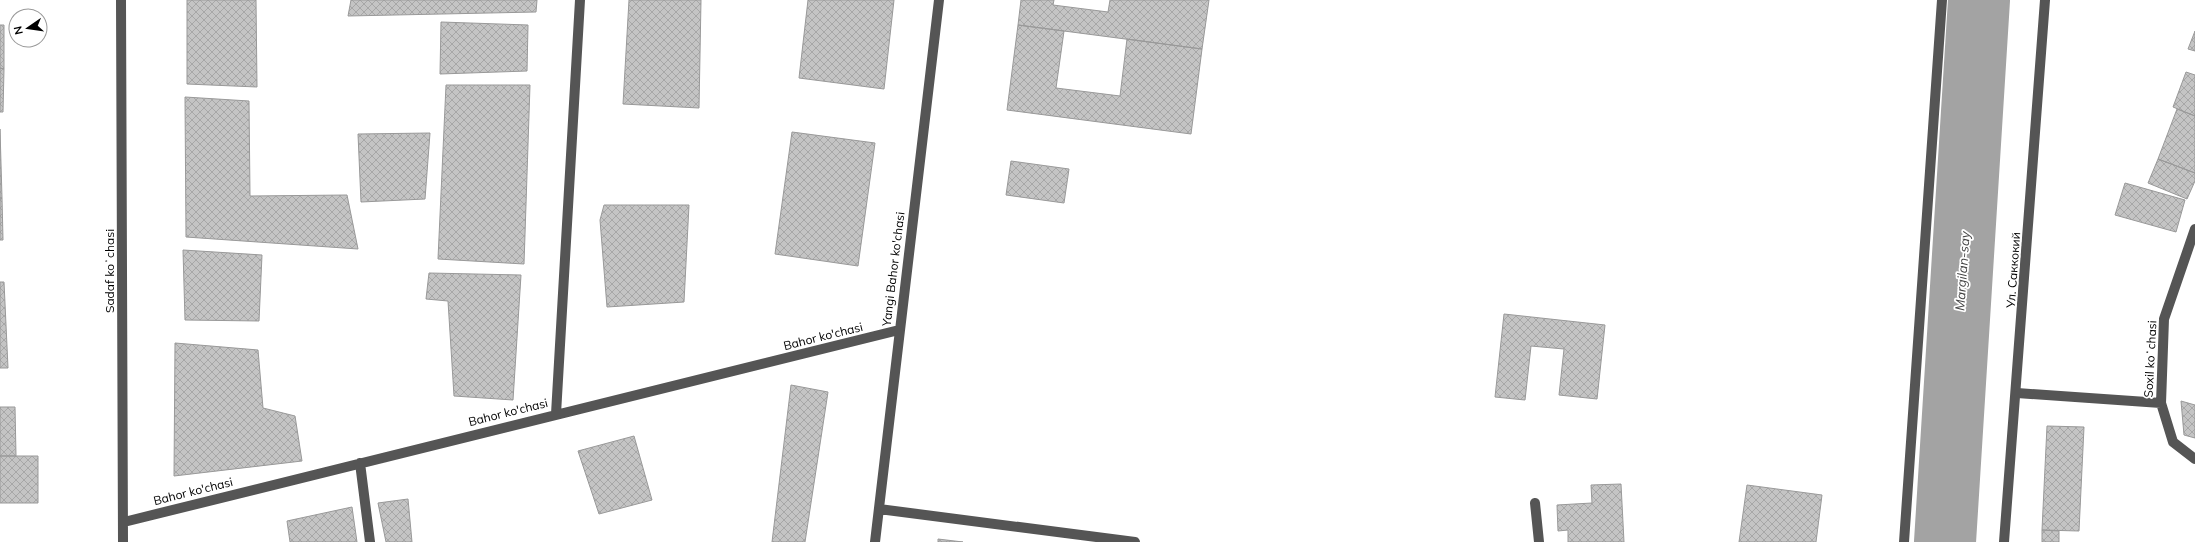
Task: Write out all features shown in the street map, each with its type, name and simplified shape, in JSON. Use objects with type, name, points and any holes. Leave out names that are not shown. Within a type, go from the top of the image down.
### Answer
[{"type":"street","name":"Sadaf koʻchasi","points":[[120,0],[123,542]]},
{"type":"street","points":[[556,414],[580,0]]},
{"type":"street","name":"Yangi Bahor ko'chasi","points":[[875,542],[939,0]]},
{"type":"street","points":[[1904,542],[1942,0]]},
{"type":"street","name":"Ул. Саккокий","points":[[2004,542],[2017,393],[2045,0]]},
{"type":"street","name":"Soxil koʻchasi","points":[[2195,228],[2164,319],[2161,403],[2173,442],[2195,459]]},
{"type":"street","name":"Bahor ko'chasi","points":[[124,522],[360,462],[899,330]]},
{"type":"street","points":[[2017,393],[2161,403]]},
{"type":"street","points":[[360,462],[370,542]]},
{"type":"street","points":[[1535,503],[1539,542]]},
{"type":"street","points":[[880,509],[1135,542]]},
{"type":"building","points":[[187,0],[256,0],[257,87],[187,84]]},
{"type":"building","points":[[351,0],[537,0],[536,12],[348,16]]},
{"type":"building","points":[[629,0],[701,0],[699,108],[623,104]]},
{"type":"building","points":[[808,0],[894,0],[884,89],[799,78]]},
{"type":"building","points":[[1021,0],[1054,0],[1053,5],[1108,12],[1110,0],[1209,0],[1202,49],[1018,25]]},
{"type":"building","points":[[441,22],[528,25],[527,71],[440,74]]},
{"type":"building","points":[[0,25],[4,25],[4,69],[0,68]]},
{"type":"building","points":[[1018,25],[1064,31],[1056,88],[1120,96],[1127,39],[1202,49],[1191,134],[1007,110]]},
{"type":"building","points":[[2195,31],[2195,51],[2188,49]]},
{"type":"building","points":[[0,68],[4,69],[3,112],[0,112]]},
{"type":"building","points":[[2186,72],[2195,75],[2195,116],[2173,107]]},
{"type":"building","points":[[446,85],[530,85],[524,264],[438,259]]},
{"type":"building","points":[[185,97],[249,101],[250,196],[347,195],[358,249],[186,237]]},
{"type":"building","points":[[2177,109],[2195,116],[2195,173],[2158,159]]},
{"type":"building","points":[[0,129],[2,198],[0,198]]},
{"type":"building","points":[[792,132],[875,143],[858,266],[775,254]]},
{"type":"building","points":[[430,133],[425,199],[361,202],[358,134]]},
{"type":"building","points":[[2158,159],[2195,173],[2195,181],[2187,199],[2148,183]]},
{"type":"building","points":[[1011,161],[1069,169],[1064,203],[1006,195]]},
{"type":"building","points":[[2125,183],[2185,200],[2176,232],[2115,215]]},
{"type":"building","points":[[0,198],[2,198],[3,240],[0,240]]},
{"type":"building","points":[[604,205],[689,205],[684,302],[607,307],[600,220]]},
{"type":"building","points":[[183,250],[262,255],[259,321],[185,320]]},
{"type":"building","points":[[429,273],[521,275],[513,400],[454,396],[448,301],[426,299]]},
{"type":"building","points":[[0,282],[4,282],[8,368],[0,368]]},
{"type":"building","points":[[1504,314],[1605,325],[1597,399],[1559,395],[1564,349],[1531,346],[1525,400],[1495,397]]},
{"type":"building","points":[[175,343],[258,350],[263,408],[295,416],[302,461],[174,476]]},
{"type":"building","points":[[791,385],[828,392],[805,542],[772,542]]},
{"type":"building","points":[[2181,401],[2195,405],[2195,438],[2184,435]]},
{"type":"building","points":[[0,407],[15,407],[16,456],[0,456]]},
{"type":"building","points":[[2047,426],[2084,427],[2079,531],[2042,530]]},
{"type":"building","points":[[634,436],[652,500],[599,514],[578,451]]},
{"type":"building","points":[[0,456],[38,456],[38,503],[0,503]]},
{"type":"building","points":[[1621,484],[1624,542],[1568,542],[1568,530],[1558,531],[1557,505],[1592,503],[1591,485]]},
{"type":"building","points":[[1747,485],[1822,495],[1816,542],[1739,542]]},
{"type":"building","points":[[408,499],[412,542],[386,542],[378,503]]},
{"type":"building","points":[[352,507],[357,542],[290,542],[287,521]]},
{"type":"building","points":[[2042,530],[2059,531],[2059,542],[2042,542]]},
{"type":"building","points":[[938,539],[963,542],[938,542]]},
{"type":"waterway","name":"Margilan-say","points":[[1945,542],[1979,0]]}]
